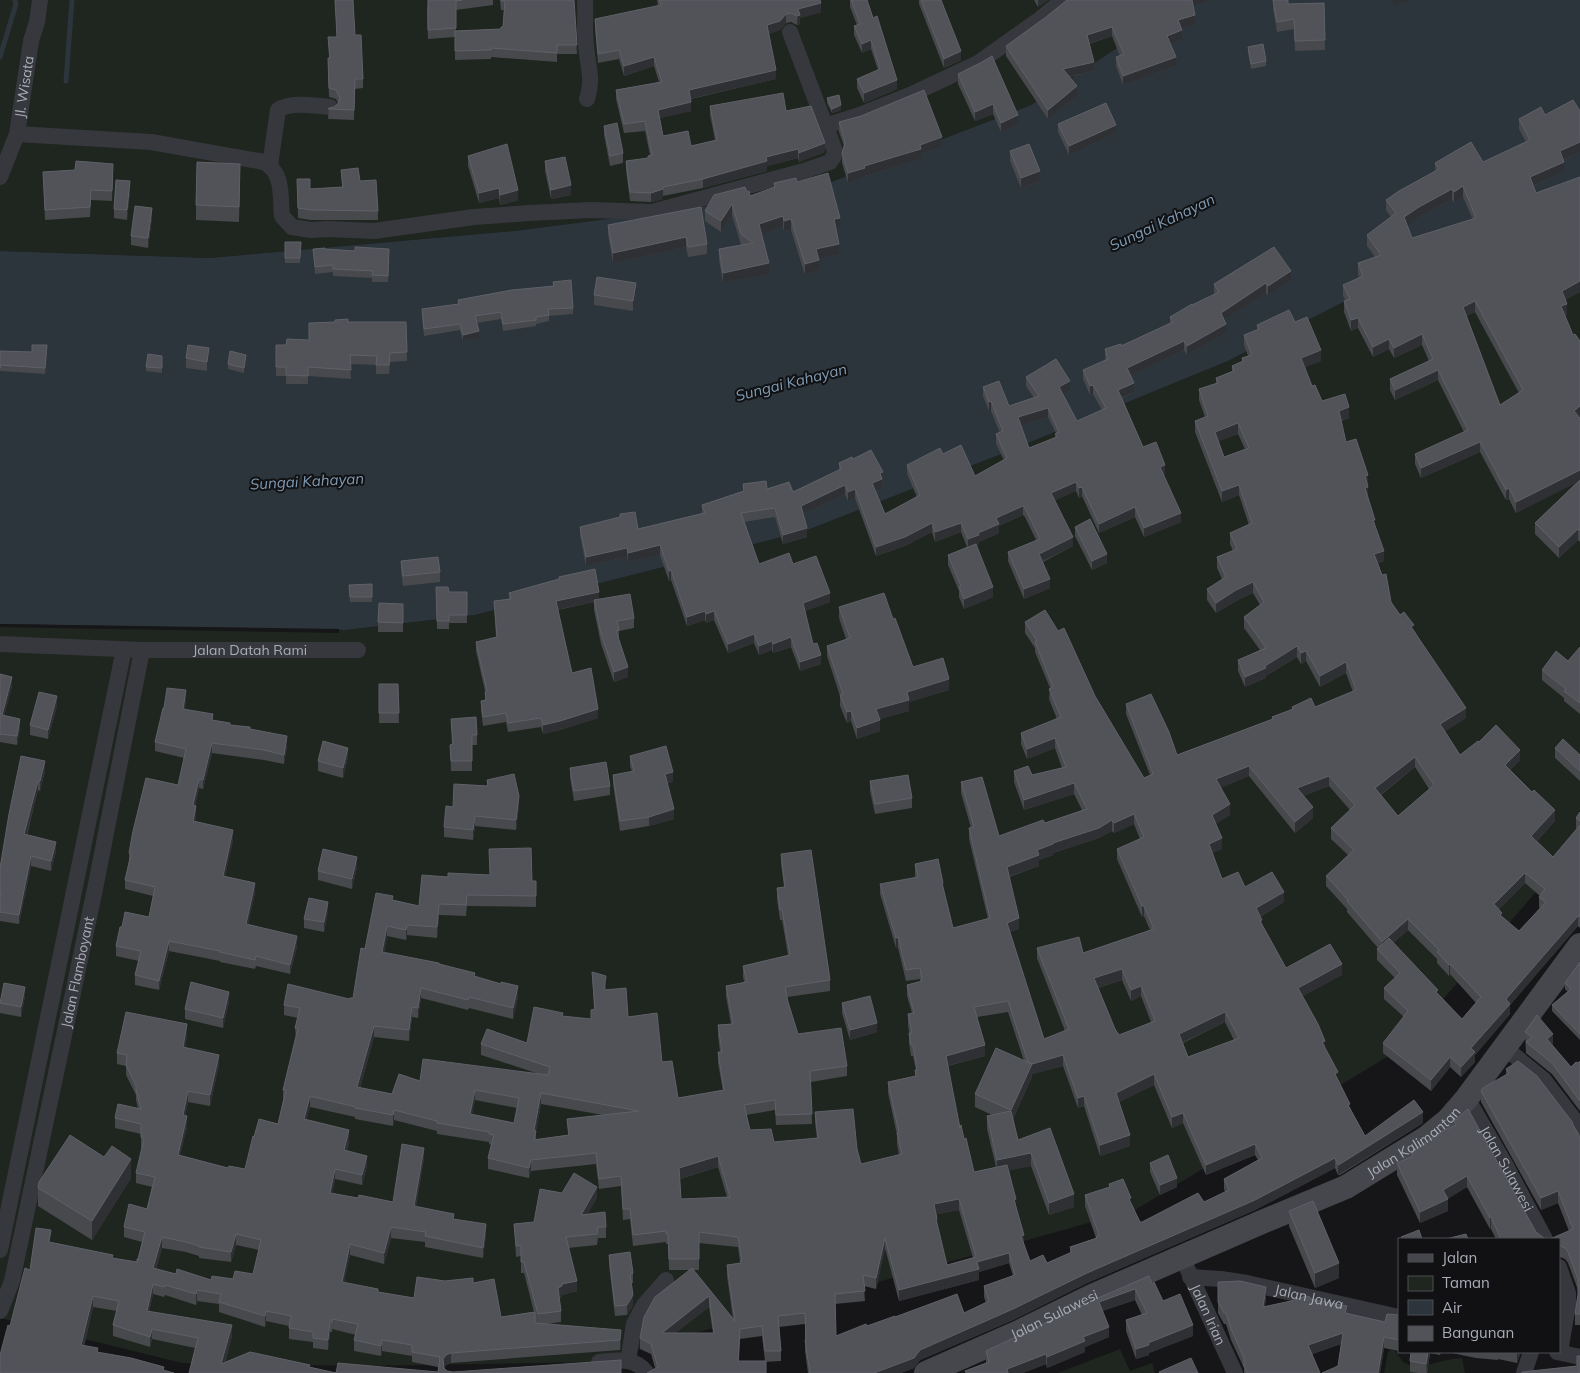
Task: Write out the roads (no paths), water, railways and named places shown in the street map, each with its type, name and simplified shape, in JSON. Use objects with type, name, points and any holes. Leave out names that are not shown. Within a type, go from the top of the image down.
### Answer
[{"type":"street","name":"Jl. Wisata","points":[[1,174],[17,134],[31,42],[37,22],[40,0]]},
{"type":"street","points":[[585,0],[586,46],[591,86],[587,100]]},
{"type":"street","points":[[825,126],[857,116],[978,63],[1032,25],[1063,0]]},
{"type":"street","points":[[17,134],[151,142],[264,162],[270,165],[276,173],[281,187],[282,216],[292,228],[374,231],[474,217],[530,213],[591,210],[652,212],[804,172],[830,162],[835,151],[790,32]]},
{"type":"street","points":[[270,165],[278,110],[283,106],[290,105],[330,106]]},
{"type":"street","points":[[0,644],[142,650]]},
{"type":"street","name":"Jalan Flamboyant","points":[[0,1249],[124,649]]},
{"type":"street","name":"Jalan Flamboyant","points":[[0,1311],[12,1280],[121,760],[142,650]]},
{"type":"street","name":"Jalan Datah Rami","points":[[142,650],[358,650]]},
{"type":"street","points":[[102,757],[121,760]]},
{"type":"street","name":"Jalan Kalimantan","points":[[1186,1267],[1346,1187],[1426,1138],[1448,1120],[1467,1098],[1580,945]]},
{"type":"street","points":[[56,983],[74,986]]},
{"type":"street","points":[[1504,1047],[1544,1080],[1580,1128]]},
{"type":"street","name":"Jalan Sulawesi","points":[[1467,1098],[1544,1238]]},
{"type":"street","points":[[26,1127],[43,1131]]},
{"type":"street","points":[[0,1249],[18,1252]]},
{"type":"street","name":"Jalan Sulawesi","points":[[926,1373],[1019,1332],[1092,1296],[1186,1267]]},
{"type":"street","name":"Jalan Jawa","points":[[1186,1267],[1222,1279],[1398,1317]]},
{"type":"street","name":"Jalan Irian","points":[[1186,1267],[1235,1373]]},
{"type":"street","points":[[1560,1270],[1568,1293],[1568,1305],[1560,1343]]},
{"type":"street","points":[[628,1361],[634,1324],[644,1305],[666,1280]]},
{"type":"street","points":[[1560,1352],[1580,1357]]},
{"type":"street","points":[[1524,1373],[1531,1353]]},
{"type":"street","points":[[583,1363],[628,1361],[641,1365],[647,1373]]},
{"type":"water","name":"Sungai Kahayan","points":[[1189,0],[1580,0],[1580,195],[1375,286],[1228,361],[1004,453],[805,531],[475,615],[346,630],[0,624],[0,251],[209,258],[514,231],[800,194],[1031,105]]},
{"type":"waterway","points":[[0,57],[16,4],[15,0]]},
{"type":"waterway","points":[[66,81],[72,0]]}]
